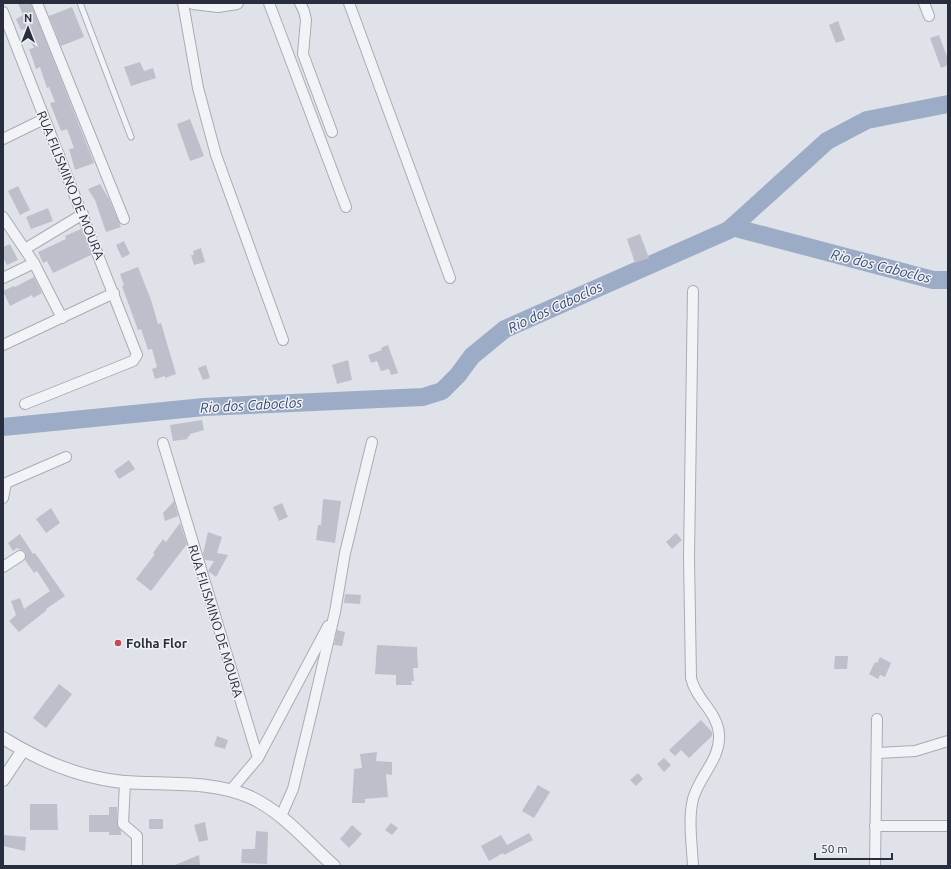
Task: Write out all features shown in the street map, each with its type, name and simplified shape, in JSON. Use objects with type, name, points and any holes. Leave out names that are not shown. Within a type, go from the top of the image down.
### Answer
[{"type":"street","points":[[37,3],[124,219]]},
{"type":"street","points":[[183,3],[198,88],[216,155],[283,340]]},
{"type":"street","points":[[198,4],[218,6],[236,3]]},
{"type":"street","points":[[269,3],[346,206]]},
{"type":"street","points":[[300,3],[306,20],[303,54],[332,132]]},
{"type":"street","points":[[349,3],[450,278]]},
{"type":"street","points":[[924,3],[929,16]]},
{"type":"street","name":"RUA FILISMINO DE MOURA","points":[[3,12],[114,293],[137,357],[133,361],[25,404]]},
{"type":"street","points":[[3,139],[44,118]]},
{"type":"street","points":[[25,249],[83,214]]},
{"type":"street","points":[[3,217],[34,263],[62,318]]},
{"type":"street","points":[[3,278],[34,263]]},
{"type":"street","points":[[693,291],[689,557],[691,678],[693,688],[710,708],[719,734],[716,755],[697,788],[693,799],[691,816],[693,866]]},
{"type":"street","points":[[3,345],[114,293]]},
{"type":"street","points":[[281,816],[293,789],[335,612],[345,553],[372,442]]},
{"type":"street","name":"RUA FILISMINO DE MOURA","points":[[163,443],[258,758]]},
{"type":"street","points":[[3,498],[5,484],[66,458]]},
{"type":"street","points":[[3,567],[20,556]]},
{"type":"street","points":[[230,791],[258,758],[335,612]]},
{"type":"street","points":[[875,866],[878,753],[877,719]]},
{"type":"street","points":[[3,738],[23,750],[68,770],[93,777],[125,782],[208,786],[249,797],[281,816],[334,866]]},
{"type":"street","points":[[878,753],[915,751],[948,741]]},
{"type":"street","points":[[3,780],[23,750]]},
{"type":"street","points":[[125,782],[123,824],[137,836],[137,866]]},
{"type":"street","points":[[875,826],[948,826]]},
{"type":"lane","points":[[80,3],[131,137]]},
{"type":"building","points":[[18,3],[31,3],[94,163],[75,170],[69,149],[74,148],[67,129],[61,131],[50,103],[55,102],[49,87],[47,88],[40,67],[36,69],[29,49],[34,48],[24,29],[21,30],[16,19],[23,15]]},
{"type":"building","points":[[72,7],[84,37],[61,46],[49,16]]},
{"type":"building","points":[[838,21],[845,40],[836,43],[829,25]]},
{"type":"building","points":[[939,35],[948,59],[948,65],[941,68],[930,38]]},
{"type":"building","points":[[140,62],[144,71],[153,68],[156,78],[131,86],[124,67]]},
{"type":"building","points":[[190,119],[204,156],[190,161],[177,124]]},
{"type":"building","points":[[100,184],[109,199],[121,227],[106,232],[95,200],[88,189]]},
{"type":"building","points":[[18,186],[30,210],[20,215],[8,191]]},
{"type":"building","points":[[48,208],[53,221],[31,229],[26,217]]},
{"type":"building","points":[[81,229],[91,255],[53,273],[47,261],[43,263],[38,252],[66,239],[65,236]]},
{"type":"building","points":[[640,234],[649,258],[635,263],[627,239]]},
{"type":"building","points":[[124,241],[130,254],[122,258],[116,245]]},
{"type":"building","points":[[10,244],[18,260],[7,265],[3,257],[3,247]]},
{"type":"building","points":[[201,248],[205,262],[194,265],[191,255],[194,255],[193,251]]},
{"type":"building","points":[[138,267],[151,300],[158,324],[161,323],[176,374],[165,378],[165,376],[155,379],[152,369],[157,367],[152,349],[148,350],[141,329],[138,330],[122,286],[124,285],[120,274]]},
{"type":"building","points":[[34,277],[42,293],[33,298],[32,295],[10,306],[3,291],[14,286],[15,287]]},
{"type":"building","points":[[388,345],[398,373],[391,375],[389,369],[381,371],[377,361],[371,363],[368,355],[382,350],[381,348]]},
{"type":"building","points":[[348,360],[352,380],[337,384],[332,365]]},
{"type":"building","points":[[206,365],[210,378],[203,380],[198,368]]},
{"type":"building","points":[[202,420],[204,430],[190,434],[190,436],[187,437],[188,439],[173,441],[170,425]]},
{"type":"building","points":[[129,460],[135,469],[119,479],[114,471]]},
{"type":"building","points":[[323,499],[341,501],[335,543],[316,540],[318,525],[321,525]]},
{"type":"building","points":[[174,501],[178,516],[165,521],[163,513]]},
{"type":"building","points":[[282,503],[288,517],[279,521],[273,507]]},
{"type":"building","points":[[51,508],[60,523],[46,533],[36,519]]},
{"type":"building","points":[[180,523],[187,544],[151,591],[136,579],[155,554],[153,553],[163,539],[166,542]]},
{"type":"building","points":[[208,532],[222,537],[217,553],[228,555],[216,577],[208,571],[214,561],[205,560],[203,554]]},
{"type":"building","points":[[676,533],[682,540],[672,549],[666,542]]},
{"type":"building","points":[[20,534],[33,554],[35,553],[65,596],[46,609],[47,610],[19,632],[9,621],[16,615],[11,601],[20,598],[24,609],[50,591],[37,571],[34,573],[25,560],[25,552],[17,548],[13,551],[8,543]]},
{"type":"building","points":[[345,594],[361,595],[360,604],[344,603]]},
{"type":"building","points":[[337,630],[345,632],[342,646],[334,645]]},
{"type":"building","points":[[377,645],[417,647],[418,668],[413,668],[414,681],[411,681],[412,685],[396,685],[396,675],[375,674]]},
{"type":"building","points":[[835,656],[848,656],[847,669],[834,669]]},
{"type":"building","points":[[880,657],[891,663],[885,677],[880,675],[878,679],[869,674],[875,662],[877,663]]},
{"type":"building","points":[[59,684],[72,694],[46,728],[33,718]]},
{"type":"building","points":[[701,720],[712,732],[712,736],[689,758],[681,750],[675,756],[669,750]]},
{"type":"building","points":[[217,736],[228,740],[225,749],[214,746]]},
{"type":"building","points":[[377,752],[376,761],[392,762],[392,775],[386,774],[388,797],[365,799],[365,803],[352,803],[354,769],[362,768],[360,754]]},
{"type":"building","points":[[664,758],[671,765],[664,772],[657,764]]},
{"type":"building","points":[[638,773],[643,779],[636,786],[630,780]]},
{"type":"building","points":[[538,785],[550,792],[534,818],[522,811]]},
{"type":"building","points":[[30,804],[57,804],[58,830],[30,830]]},
{"type":"building","points":[[109,807],[117,807],[117,824],[121,831],[121,835],[109,835],[109,832],[89,832],[89,815],[109,815]]},
{"type":"building","points":[[149,819],[163,819],[163,829],[149,829]]},
{"type":"building","points":[[205,822],[208,840],[199,842],[194,825]]},
{"type":"building","points":[[391,823],[398,828],[392,835],[385,830]]},
{"type":"building","points":[[352,825],[362,834],[349,848],[340,839]]},
{"type":"building","points":[[256,831],[268,832],[267,864],[241,863],[242,849],[255,849]]},
{"type":"building","points":[[529,833],[533,840],[489,861],[481,846],[501,835],[507,845]]},
{"type":"building","points":[[3,835],[26,837],[25,851],[3,846]]},
{"type":"building","points":[[199,855],[200,865],[175,866],[175,865]]},
{"type":"waterway","name":"Rio dos Caboclos","points":[[3,427],[204,407],[423,397],[442,391],[458,375],[472,356],[505,329],[729,230],[827,141],[867,120],[948,104]]},
{"type":"waterway","name":"Rio dos Caboclos","points":[[732,227],[933,280],[948,280]]},
{"type":"place","name":"Folha Flor","points":[[118,643]]}]
